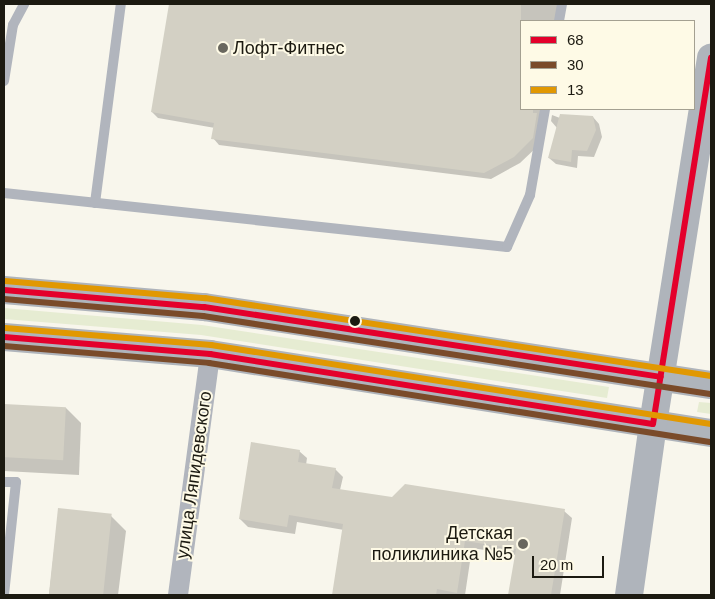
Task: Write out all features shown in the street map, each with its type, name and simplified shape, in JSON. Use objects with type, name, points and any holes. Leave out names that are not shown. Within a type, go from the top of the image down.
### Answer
[{"type":"main road","points":[[629,595],[660,377],[711,58]]},
{"type":"main road","points":[[4,290],[204,307],[711,385]]},
{"type":"main road","points":[[4,337],[210,354],[711,433]]},
{"type":"street","name":"улица Ляпидевского","points":[[178,595],[210,354]]},
{"type":"lane","points":[[4,81],[13,25],[24,4]]},
{"type":"lane","points":[[95,203],[121,4]]},
{"type":"lane","points":[[559,20],[562,4]]},
{"type":"lane","points":[[4,193],[506,247],[530,195],[545,110]]},
{"type":"lane","points":[[4,482],[16,482],[4,595]]},
{"type":"green space","points":[[4,308],[202,325],[609,387],[607,398],[201,335],[4,319]]},
{"type":"green space","points":[[699,402],[711,403],[711,414],[697,412]]},
{"type":"building","points":[[169,4],[521,4],[520,110],[533,110],[533,113],[537,113],[533,138],[514,157],[484,173],[211,139],[214,123],[151,112]]},
{"type":"building","points":[[560,114],[593,116],[596,130],[587,151],[572,150],[571,162],[548,158]]},
{"type":"building","points":[[4,404],[66,407],[63,460],[4,457]]},
{"type":"building","points":[[251,442],[300,450],[298,462],[336,468],[332,488],[392,497],[405,484],[565,509],[551,595],[508,595],[516,549],[465,541],[457,593],[437,589],[436,595],[332,595],[343,524],[289,515],[287,527],[239,519]]},
{"type":"building","points":[[58,508],[112,514],[103,595],[49,595]]},
{"type":"transit line","name":"68","points":[[4,337],[210,354],[653,424],[711,58]]},
{"type":"transit line","name":"13","points":[[5,281],[205,298],[711,376]]},
{"type":"transit line","name":"68","points":[[4,290],[204,307],[661,377]]},
{"type":"transit line","name":"30","points":[[4,299],[203,316],[710,394]]},
{"type":"transit line","name":"13","points":[[5,328],[211,345],[711,424]]},
{"type":"transit line","name":"30","points":[[4,346],[209,363],[710,442]]},
{"type":"place","name":"Лофт-Фитнес","points":[[223,48]]},
{"type":"place","name":"Детская поликлиника №5","points":[[523,544]]}]
